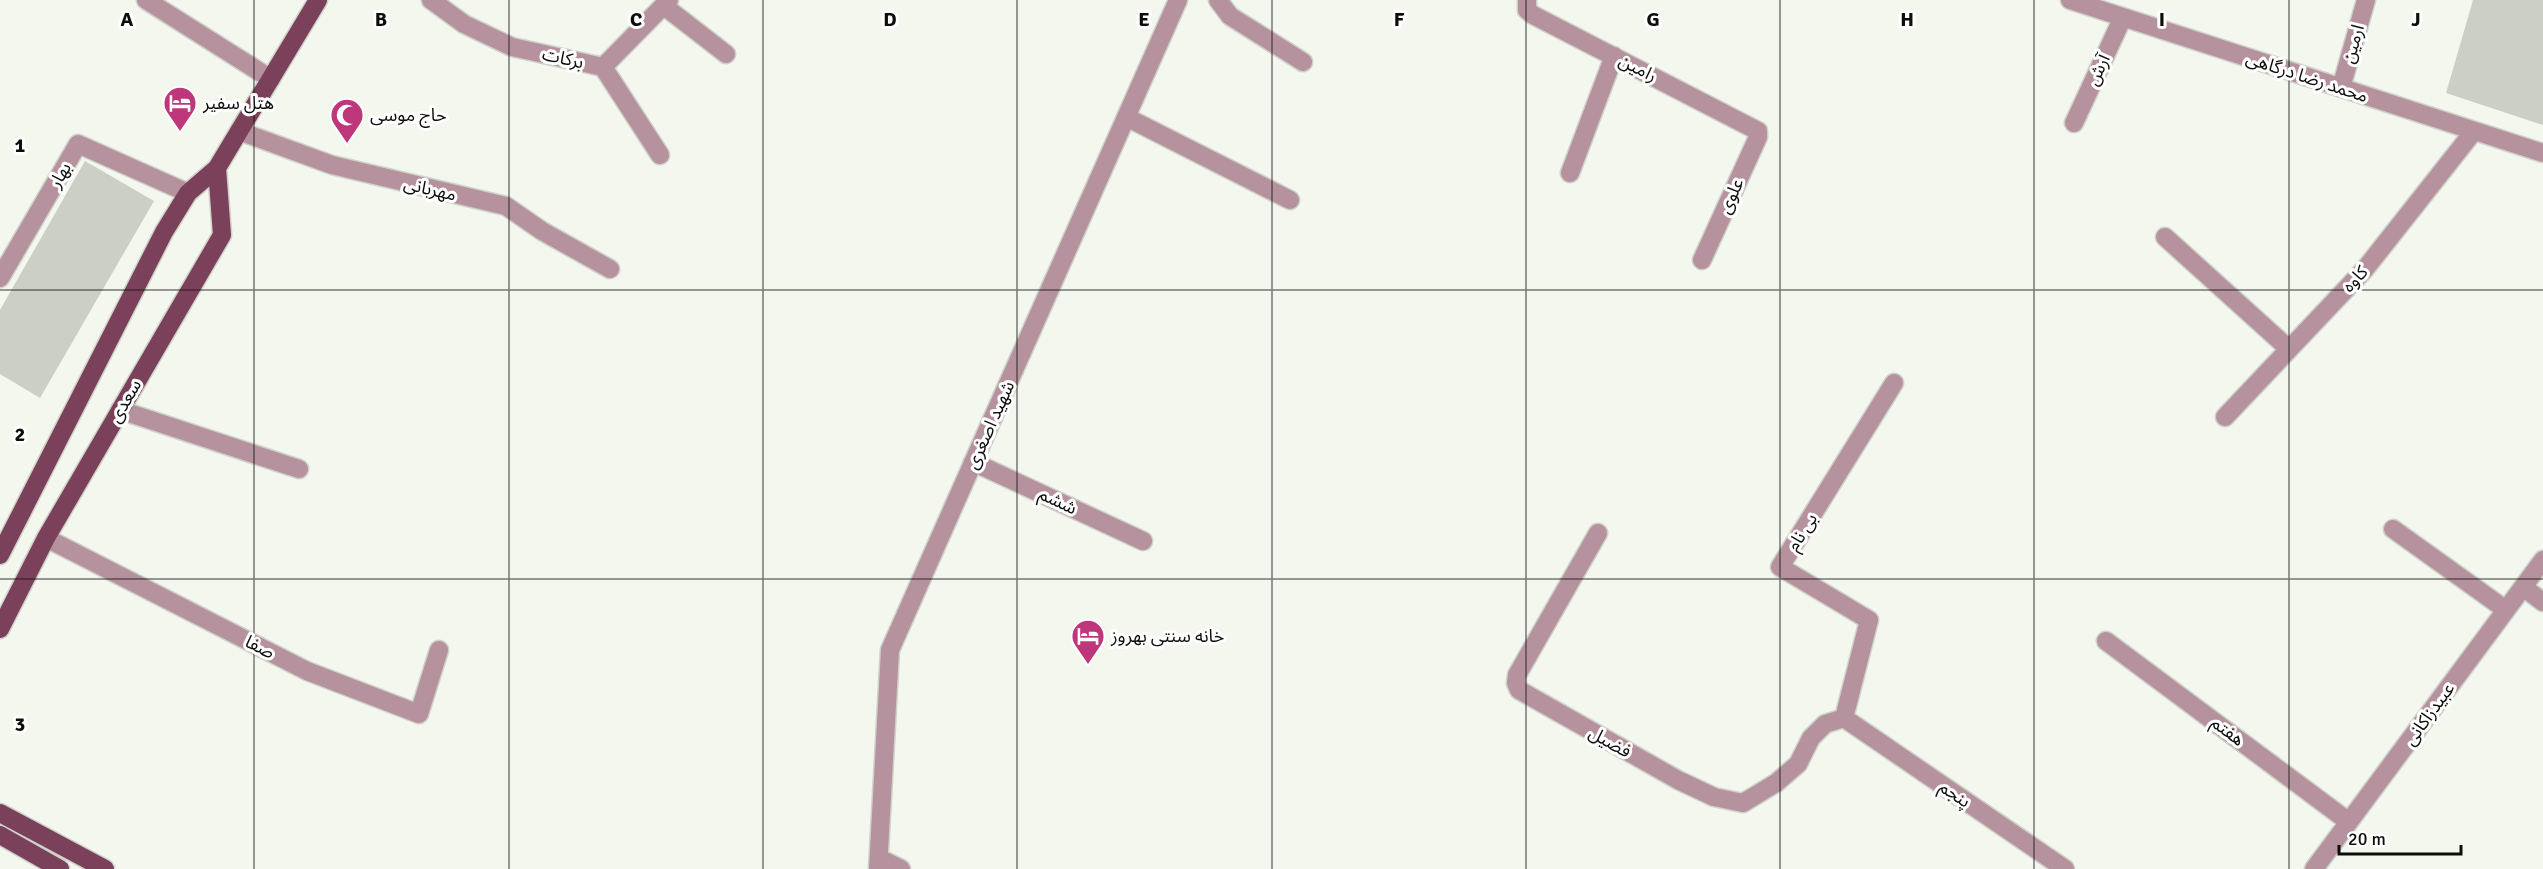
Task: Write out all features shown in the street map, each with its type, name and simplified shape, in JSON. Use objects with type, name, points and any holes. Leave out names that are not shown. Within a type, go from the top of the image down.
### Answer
[{"type":"main road","points":[[0,555],[164,232],[189,193],[216,168],[318,0]]},
{"type":"main road","name":"سعدی","points":[[0,629],[46,538],[222,235],[216,168]]},
{"type":"main road","points":[[0,813],[105,869]]},
{"type":"main road","points":[[0,836],[60,869]]},
{"type":"street","points":[[146,0],[271,79]]},
{"type":"street","name":"برکات","points":[[431,0],[464,24],[512,47],[603,67],[660,155]]},
{"type":"street","name":"شهید اصغری","points":[[878,864],[890,650],[1178,0]]},
{"type":"street","points":[[1218,0],[1230,16],[1303,62]]},
{"type":"street","name":"رامین","points":[[1527,0],[1527,10],[1533,15],[1758,131]]},
{"type":"street","name":"محمد رضا درگاهی","points":[[2070,0],[2543,153]]},
{"type":"street","name":"ارمین","points":[[2341,88],[2366,0]]},
{"type":"street","points":[[603,67],[666,3],[726,54]]},
{"type":"street","name":"آرش","points":[[2074,123],[2123,17]]},
{"type":"street","points":[[1570,174],[1614,56]]},
{"type":"street","points":[[1126,117],[1290,200]]},
{"type":"street","name":"مهربانی","points":[[239,130],[333,165],[506,207],[542,231],[610,269]]},
{"type":"street","name":"علوی","points":[[1702,260],[1758,137],[1758,131]]},
{"type":"street","name":"کاوه","points":[[2225,417],[2365,269],[2474,131]]},
{"type":"street","name":"بهار","points":[[0,278],[5,258],[78,144],[189,193]]},
{"type":"street","points":[[2165,237],[2289,349]]},
{"type":"street","name":"بی نام","points":[[1844,718],[1869,620],[1779,567],[1894,384]]},
{"type":"street","points":[[120,410],[299,469]]},
{"type":"street","name":"ششم","points":[[973,462],[1143,541]]},
{"type":"street","points":[[2393,529],[2506,610]]},
{"type":"street","name":"فضیل","points":[[1598,533],[1516,675],[1519,690],[1678,780],[1714,797],[1743,803],[1776,783],[1798,764],[1810,738],[1825,724],[1844,718]]},
{"type":"street","name":"صفا","points":[[46,538],[307,671],[419,714],[439,650]]},
{"type":"street","name":"عبیدزاکانی","points":[[2322,866],[2349,822],[2543,560]]},
{"type":"street","points":[[2523,587],[2543,602]]},
{"type":"street","name":"هفتم","points":[[2106,641],[2349,822]]},
{"type":"street","name":"پنجم","points":[[1844,718],[2065,869]]},
{"type":"street","points":[[878,864],[901,869]]},
{"type":"building","points":[[2473,0],[2543,0],[2543,125],[2446,93]]},
{"type":"building","points":[[85,161],[154,201],[40,398],[0,374],[0,310]]},
{"type":"place","name":"هتل سفیر","points":[[180,132]]},
{"type":"place","name":"حاج موسی","points":[[347,144]]},
{"type":"place","name":"خانه سنتی بهروز","points":[[1088,665]]}]
